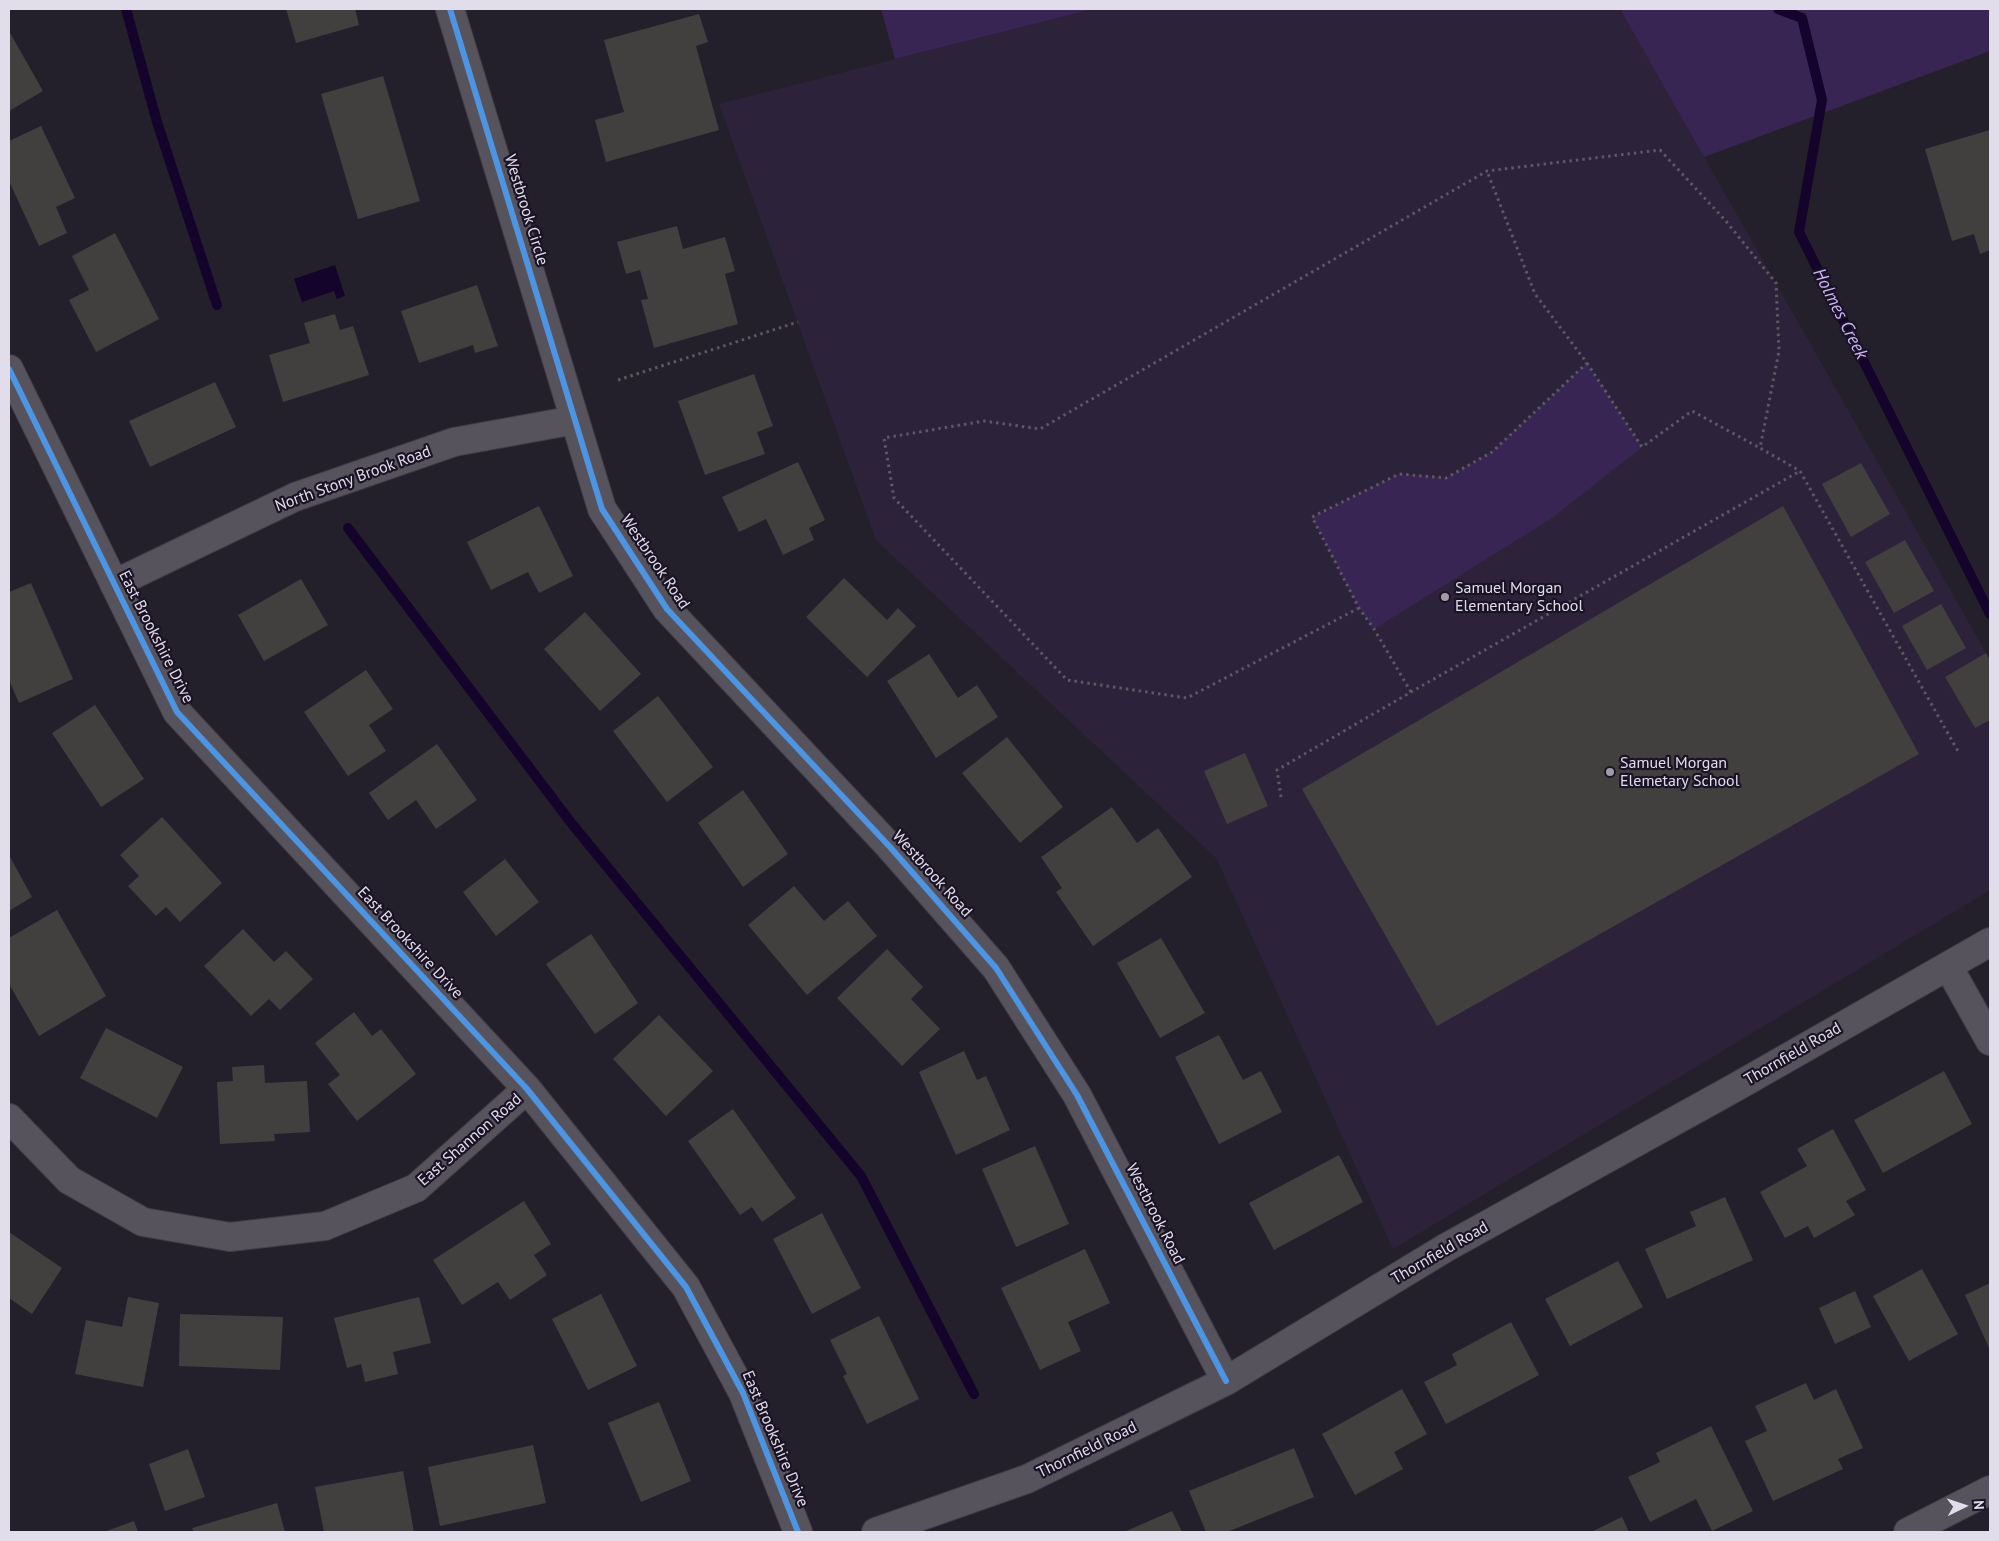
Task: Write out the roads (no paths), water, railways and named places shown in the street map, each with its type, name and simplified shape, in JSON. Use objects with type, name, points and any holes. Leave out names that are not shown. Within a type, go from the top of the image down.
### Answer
[{"type":"street","name":"Westbrook Circle","points":[[450,9],[575,420]]},
{"type":"street","name":"East Brookshire Drive","points":[[9,369],[177,712],[527,1089],[686,1287],[743,1393],[798,1532]]},
{"type":"street","name":"North Stony Brook Road","points":[[114,584],[295,497],[454,442],[575,420]]},
{"type":"street","name":"Westbrook Road","points":[[575,420],[602,509],[667,609],[890,847],[996,968],[1077,1095],[1226,1381]]},
{"type":"street","name":"Thornfield Road","points":[[876,1532],[1027,1479],[1226,1381],[1448,1247],[1736,1087],[1990,942]]},
{"type":"street","points":[[1948,966],[1990,1041]]},
{"type":"street","name":"East Shannon Road","points":[[9,1118],[69,1180],[143,1222],[230,1237],[326,1226],[416,1188],[527,1089]]},
{"type":"street","points":[[1908,1532],[1990,1490]]},
{"type":"waterway","points":[[126,9],[157,122],[217,305]]},
{"type":"waterway","name":"Holmes Creek","points":[[1778,9],[1802,18],[1822,100],[1799,232],[1990,614]]},
{"type":"waterway","points":[[348,528],[572,824],[861,1176],[974,1394]]},
{"type":"place","name":"Samuel Morgan Elementary School","points":[[1445,597]]},
{"type":"place","name":"Samuel Morgan Elemetary School","points":[[1610,772]]}]
